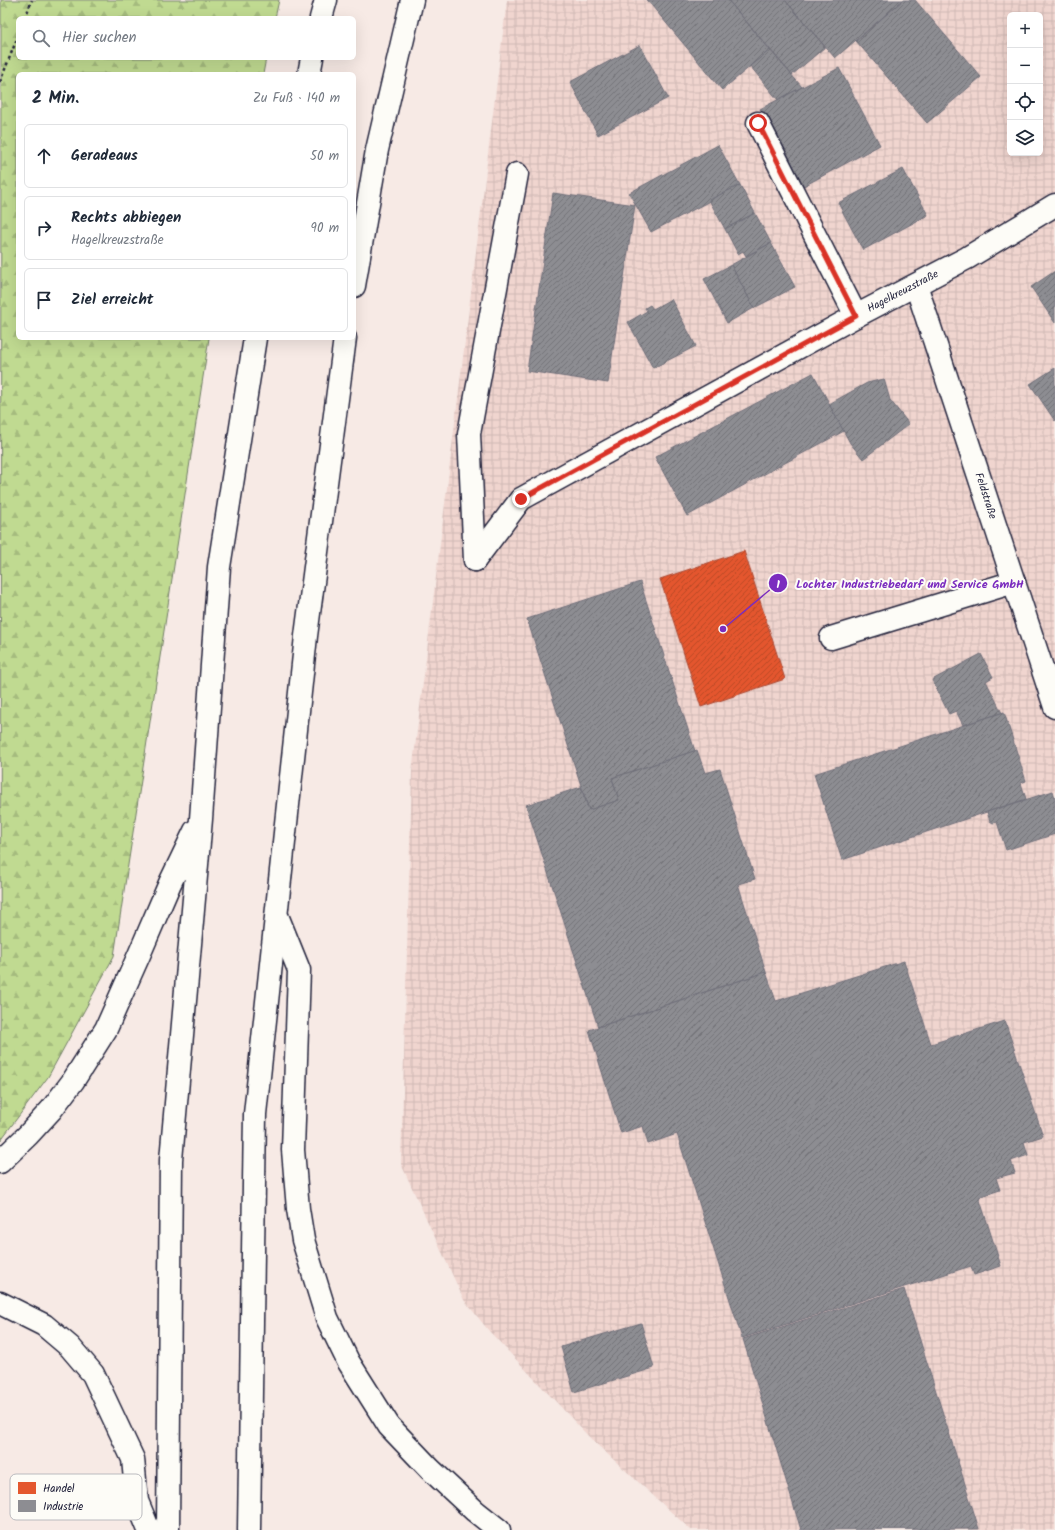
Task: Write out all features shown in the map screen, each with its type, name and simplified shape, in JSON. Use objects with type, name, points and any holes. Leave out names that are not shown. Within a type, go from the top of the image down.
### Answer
[{"type":"main road","points":[[322,16],[326,0]]},
{"type":"main road","points":[[356,274],[377,150],[412,0]]},
{"type":"main road","points":[[309,72],[312,60]]},
{"type":"main road","points":[[758,123],[856,316]]},
{"type":"main road","name":"Hagelkreuzstraße","points":[[517,174],[468,434],[475,560],[521,499],[856,316],[967,258],[1055,205]]},
{"type":"main road","name":"Feldstraße","points":[[916,285],[1055,707]]},
{"type":"main road","points":[[168,1530],[172,1160],[201,819],[219,567],[254,340]]},
{"type":"main road","points":[[249,1530],[256,1114],[306,636],[345,340]]},
{"type":"main road","points":[[832,638],[1014,582]]},
{"type":"main road","points":[[0,1162],[51,1110],[73,1081],[106,1029],[140,955],[170,883],[201,819]]},
{"type":"main road","points":[[277,915],[300,970],[293,1150],[298,1209],[303,1240],[327,1318],[348,1361],[389,1426],[430,1469],[475,1511],[499,1530]]},
{"type":"main road","points":[[0,1303],[44,1325],[70,1346],[93,1374],[133,1459],[134,1474]]},
{"type":"main road","points":[[142,1513],[149,1530]]},
{"type":"path","points":[[26,16],[32,0]]},
{"type":"path","points":[[0,82],[16,41]]},
{"type":"shaded area","points":[[507,0],[1055,0],[1055,1530],[691,1530],[592,1440],[489,1331],[464,1300],[401,1164],[412,772]]},
{"type":"green space","points":[[1,0],[279,0],[275,16],[16,16],[16,60],[266,60],[263,72],[16,72],[16,340],[209,340],[114,956],[48,1077],[0,1141]]},
{"type":"building: Handel","points":[[744,551],[785,679],[701,707],[660,579]]},
{"type":"building: Industrie","points":[[647,0],[728,0],[770,50],[722,90]]},
{"type":"building: Industrie","points":[[728,0],[785,0],[825,47],[792,75]]},
{"type":"building: Industrie","points":[[785,0],[903,0],[835,58]]},
{"type":"building: Industrie","points":[[903,0],[915,0],[981,77],[927,123],[856,41]]},
{"type":"building: Industrie","points":[[640,45],[668,98],[598,135],[570,82]]},
{"type":"building: Industrie","points":[[770,50],[802,87],[778,100],[750,66]]},
{"type":"building: Industrie","points":[[839,68],[880,145],[802,187],[760,109]]},
{"type":"building: Industrie","points":[[718,145],[740,185],[651,232],[629,193]]},
{"type":"building: Industrie","points":[[903,169],[928,215],[863,250],[838,203]]},
{"type":"building: Industrie","points":[[740,185],[755,213],[725,229],[709,200]]},
{"type":"building: Industrie","points":[[553,193],[635,205],[608,383],[527,371]]},
{"type":"building: Industrie","points":[[755,213],[771,243],[746,256],[743,251],[738,254],[725,229]]},
{"type":"building: Industrie","points":[[771,243],[795,287],[754,308],[731,265]]},
{"type":"building: Industrie","points":[[731,265],[754,308],[727,323],[704,279]]},
{"type":"building: Industrie","points":[[1055,271],[1055,323],[1031,287]]},
{"type":"building: Industrie","points":[[671,299],[696,346],[653,368],[628,322],[647,311],[645,308],[650,305],[653,309]]},
{"type":"building: Industrie","points":[[1055,368],[1055,421],[1030,384]]},
{"type":"building: Industrie","points":[[813,373],[844,431],[687,516],[655,457]]},
{"type":"building: Industrie","points":[[884,379],[890,400],[909,424],[863,459],[850,443],[829,404],[867,383]]},
{"type":"building: Industrie","points":[[640,582],[695,751],[612,778],[619,800],[589,810],[527,619]]},
{"type":"building: Industrie","points":[[981,654],[993,677],[986,681],[1002,713],[963,725],[956,711],[949,714],[932,680]]},
{"type":"building: Industrie","points":[[1004,712],[1026,781],[1021,783],[1026,799],[842,860],[814,774]]},
{"type":"building: Industrie","points":[[697,750],[705,773],[720,769],[755,879],[738,884],[766,972],[598,1027],[526,805],[581,787],[589,810],[619,800],[612,778]]},
{"type":"building: Industrie","points":[[1053,791],[1055,798],[1055,834],[1006,850],[997,822],[993,823],[990,821],[987,812]]},
{"type":"building: Industrie","points":[[904,961],[931,1044],[1005,1021],[1043,1136],[1024,1142],[1028,1155],[1011,1161],[1015,1173],[996,1178],[1000,1190],[979,1197],[1001,1266],[974,1275],[971,1266],[742,1338],[677,1134],[648,1144],[643,1126],[621,1133],[589,1030],[766,972],[776,1001]]},
{"type":"building: Industrie","points":[[904,1289],[979,1529],[801,1530],[743,1339]]},
{"type":"building: Industrie","points":[[641,1323],[654,1368],[574,1392],[561,1347]]},
{"type":"place","name":"Lochter Industriebedarf und Service GmbH","points":[[723,629]]},
{"type":"route","points":[[521,499],[856,316],[758,123]]}]
